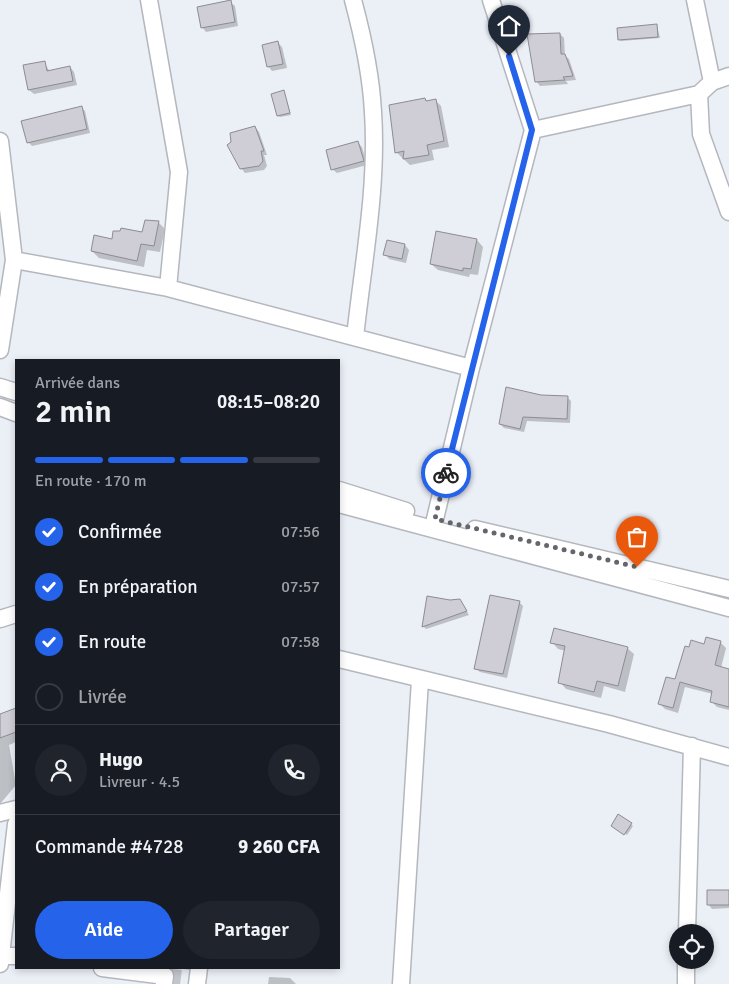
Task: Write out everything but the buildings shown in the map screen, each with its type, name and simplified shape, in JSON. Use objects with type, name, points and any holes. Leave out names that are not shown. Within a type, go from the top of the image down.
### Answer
[{"type":"street","points":[[149,0],[178,172],[168,288]]},
{"type":"street","points":[[353,0],[366,52],[374,113],[372,185],[356,337]]},
{"type":"street","points":[[435,519],[471,368],[532,130],[491,0]]},
{"type":"street","points":[[695,0],[712,82]]},
{"type":"street","points":[[532,130],[699,94],[712,82],[729,76]]},
{"type":"street","points":[[699,94],[701,134],[729,212]]},
{"type":"street","points":[[0,141],[14,260],[0,350]]},
{"type":"street","points":[[14,260],[168,288],[471,368]]},
{"type":"street","points":[[0,387],[15,392]]},
{"type":"street","points":[[0,406],[15,413]]},
{"type":"street","points":[[340,490],[435,519],[729,589]]},
{"type":"street","points":[[340,504],[729,608]]},
{"type":"street","points":[[0,619],[15,614]]},
{"type":"street","points":[[340,659],[420,680],[610,724],[729,757]]},
{"type":"street","points":[[401,984],[420,680]]},
{"type":"street","points":[[687,924],[692,746]]},
{"type":"street","points":[[0,813],[15,809]]},
{"type":"street","points":[[6,959],[15,838]]},
{"type":"street","points":[[110,969],[165,976],[164,984]]},
{"type":"street","points":[[197,984],[199,969]]},
{"type":"street","points":[[686,969],[686,984]]},
{"type":"tunnel","points":[[165,976],[197,980]]},
{"type":"way so far","points":[[446,473],[435,519],[637,567]]},
{"type":"route","points":[[446,473],[532,130],[509,56]]}]
